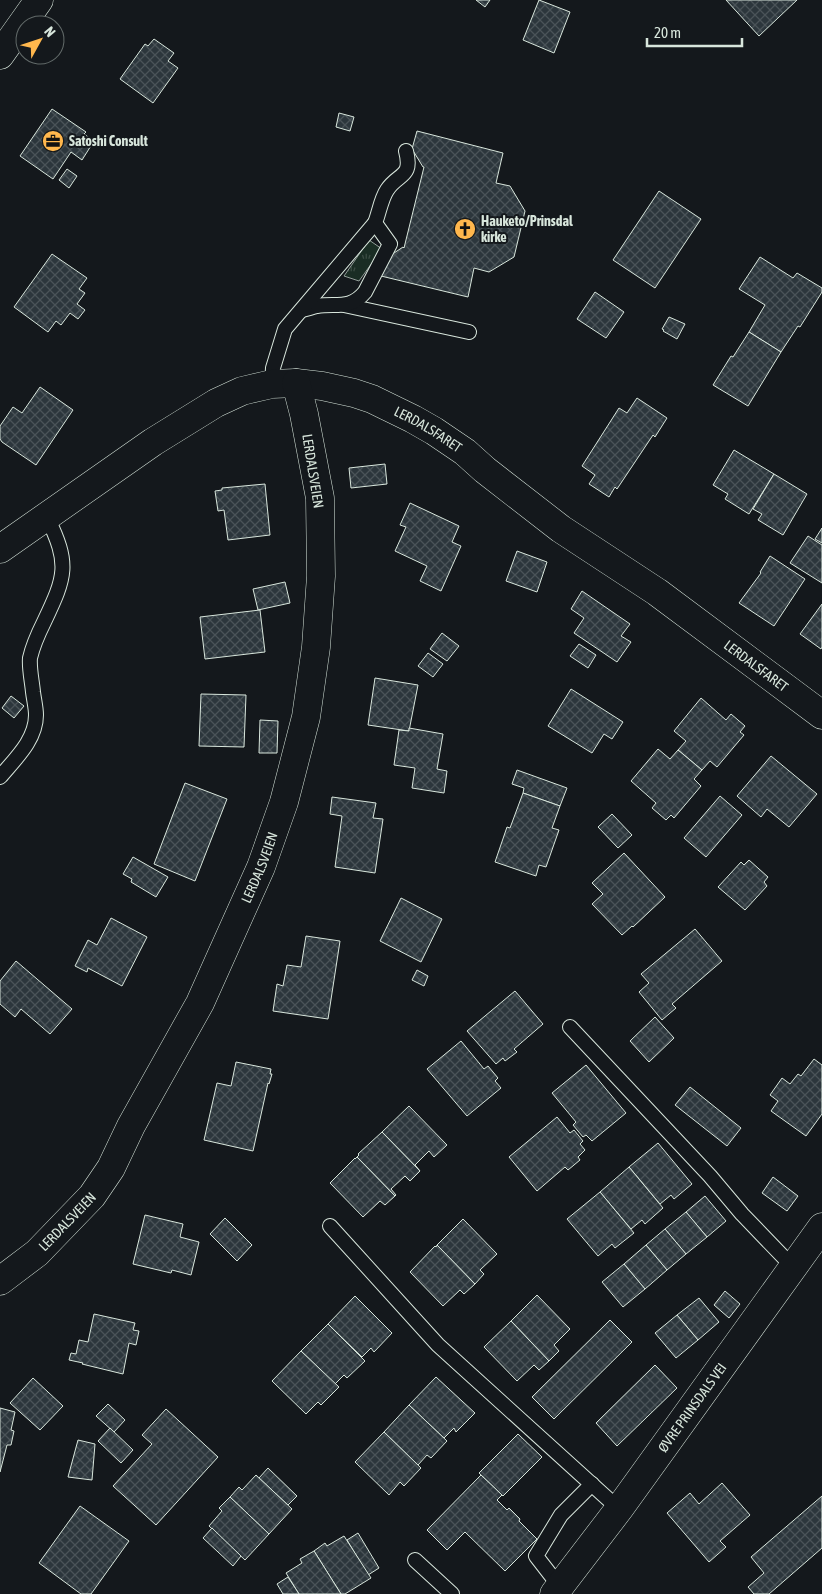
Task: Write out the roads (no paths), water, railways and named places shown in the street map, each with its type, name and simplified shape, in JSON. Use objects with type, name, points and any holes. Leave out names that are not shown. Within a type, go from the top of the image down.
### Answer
[{"type":"street","points":[[0,55],[39,0]]},
{"type":"street","name":"LERDALSFARET","points":[[0,549],[153,442],[216,403],[242,391],[284,383],[346,392],[372,399],[413,419],[465,452],[485,470],[561,529],[657,592],[822,715]]},
{"type":"street","name":"LERDALSVEIEN","points":[[0,1281],[37,1253],[92,1196],[111,1168],[131,1126],[200,1003],[261,867],[284,802],[306,717],[316,647],[321,576],[320,498],[304,414],[284,383]]},
{"type":"street","name":"ØVRE PRINSDALS VEI","points":[[557,1590],[619,1509],[822,1227]]},
{"type":"lane","points":[[284,383],[273,368],[285,329],[375,223],[386,190],[393,182],[404,175],[408,163],[406,151]]},
{"type":"lane","points":[[302,310],[318,306],[344,305],[352,303],[359,298],[390,244],[375,223]]},
{"type":"lane","points":[[344,305],[469,332]]},
{"type":"lane","points":[[0,777],[21,752],[32,734],[36,715],[30,660],[34,642],[56,596],[62,578],[63,562],[55,534],[47,517]]},
{"type":"lane","points":[[570,1027],[793,1267]]},
{"type":"lane","points":[[330,1226],[438,1345],[619,1509]]},
{"type":"lane","name":"ØVRE PRINSDALS VEI","points":[[557,1590],[536,1556],[561,1515],[592,1484]]},
{"type":"lane","points":[[415,1560],[452,1594]]},
{"type":"place","name":"Satoshi Consult","points":[[53,141]]},
{"type":"place","name":"Hauketo/Prinsdal kirke","points":[[465,229]]}]
